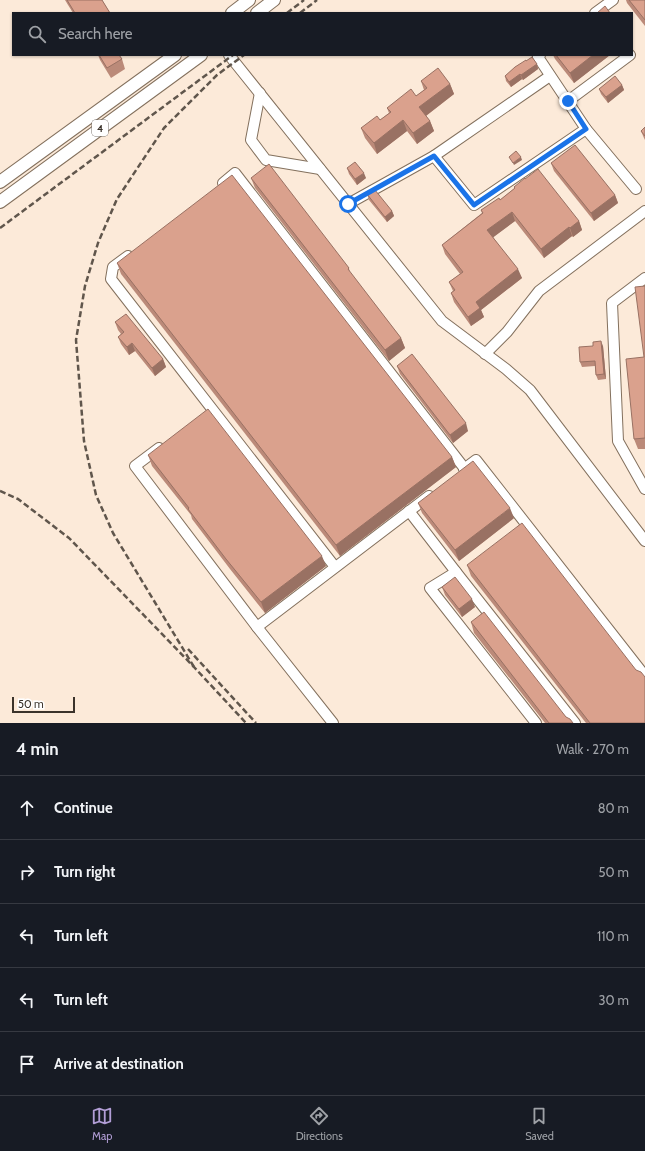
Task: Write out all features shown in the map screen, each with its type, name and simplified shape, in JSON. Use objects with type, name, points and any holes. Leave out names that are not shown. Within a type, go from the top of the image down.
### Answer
[{"type":"main road","points":[[258,12],[274,0]]},
{"type":"main road","points":[[233,12],[245,1]]},
{"type":"main road","name":"4","points":[[0,182],[174,56]]},
{"type":"main road","name":"4","points":[[0,202],[200,56]]},
{"type":"street","points":[[596,12],[613,0]]},
{"type":"street","points":[[230,56],[442,321],[506,369],[530,390],[645,541]]},
{"type":"street","points":[[539,56],[538,57],[550,76],[586,129],[636,189]]},
{"type":"street","points":[[568,101],[628,56]]},
{"type":"street","points":[[348,204],[434,156],[550,76]]},
{"type":"street","points":[[260,93],[252,140],[266,160],[320,168]]},
{"type":"street","points":[[434,156],[474,205],[586,129]]},
{"type":"street","points":[[217,187],[235,173],[461,471],[476,460],[645,676]]},
{"type":"street","points":[[485,354],[507,332],[539,291],[645,211]]},
{"type":"street","points":[[138,248],[113,267],[110,279],[209,412],[335,567]]},
{"type":"street","points":[[645,278],[612,303],[618,441],[645,489]]},
{"type":"street","points":[[167,442],[135,466],[257,627],[333,723]]},
{"type":"street","points":[[257,627],[440,488]]},
{"type":"street","points":[[409,511],[575,723]]},
{"type":"street","points":[[456,572],[430,588],[536,723]]},
{"type":"building","points":[[67,0],[102,0],[109,12],[74,12]]},
{"type":"building","points":[[629,0],[645,0],[645,20]]},
{"type":"building","points":[[605,6],[609,12],[598,12]]},
{"type":"building","points":[[100,56],[120,56],[122,59],[107,68]]},
{"type":"building","points":[[557,56],[592,56],[570,73]]},
{"type":"building","points":[[532,57],[537,64],[509,82],[505,76],[515,67]]},
{"type":"building","points":[[438,68],[450,84],[419,107],[430,121],[413,133],[403,120],[374,143],[361,128],[377,116],[380,120],[391,112],[387,108],[411,89],[416,96],[427,88],[421,81]]},
{"type":"building","points":[[615,76],[622,85],[606,97],[599,89]]},
{"type":"building","points":[[645,127],[645,136],[641,131]]},
{"type":"building","points":[[575,145],[615,195],[591,213],[551,163]]},
{"type":"building","points":[[516,151],[521,157],[513,163],[509,157]]},
{"type":"building","points":[[355,162],[364,173],[355,179],[347,168]]},
{"type":"building","points":[[269,164],[401,338],[385,350],[251,178]]},
{"type":"building","points":[[538,169],[579,221],[541,249],[512,212],[487,230],[518,269],[476,302],[480,308],[468,317],[451,293],[455,290],[449,282],[463,272],[442,245],[483,213],[481,210],[499,198],[500,200],[525,178]]},
{"type":"building","points":[[232,175],[452,457],[336,545],[117,263]]},
{"type":"building","points":[[375,190],[392,211],[385,217],[367,194]]},
{"type":"building","points":[[645,286],[645,438],[634,439],[626,359],[644,357],[635,287]]},
{"type":"building","points":[[126,314],[163,359],[152,368],[132,343],[127,347],[118,337],[124,332],[115,322]]},
{"type":"building","points":[[601,341],[604,374],[596,375],[595,361],[580,362],[579,347],[593,346],[593,342]]},
{"type":"building","points":[[412,354],[466,423],[450,435],[397,366]]},
{"type":"building","points":[[208,409],[322,556],[261,602],[226,559],[148,455]]},
{"type":"building","points":[[473,461],[510,508],[455,550],[418,503]]},
{"type":"building","points":[[522,523],[636,670],[641,672],[645,677],[645,723],[590,723],[467,565]]},
{"type":"building","points":[[455,577],[472,599],[459,609],[442,587]]},
{"type":"building","points":[[484,612],[566,717],[573,723],[549,723],[471,622]]},
{"type":"railway","points":[[288,12],[304,0]]},
{"type":"railway","points":[[301,12],[317,0]]},
{"type":"railway","points":[[0,228],[232,56]]},
{"type":"railway","points":[[194,667],[113,533],[96,495],[84,441],[76,340],[85,286],[98,243],[117,199],[164,128],[217,75],[243,56]]},
{"type":"railway","points":[[0,491],[18,499],[69,538],[246,723]]},
{"type":"railway","points":[[188,649],[256,723]]},
{"type":"route","points":[[348,204],[434,156],[474,205],[586,129],[568,101]]}]
